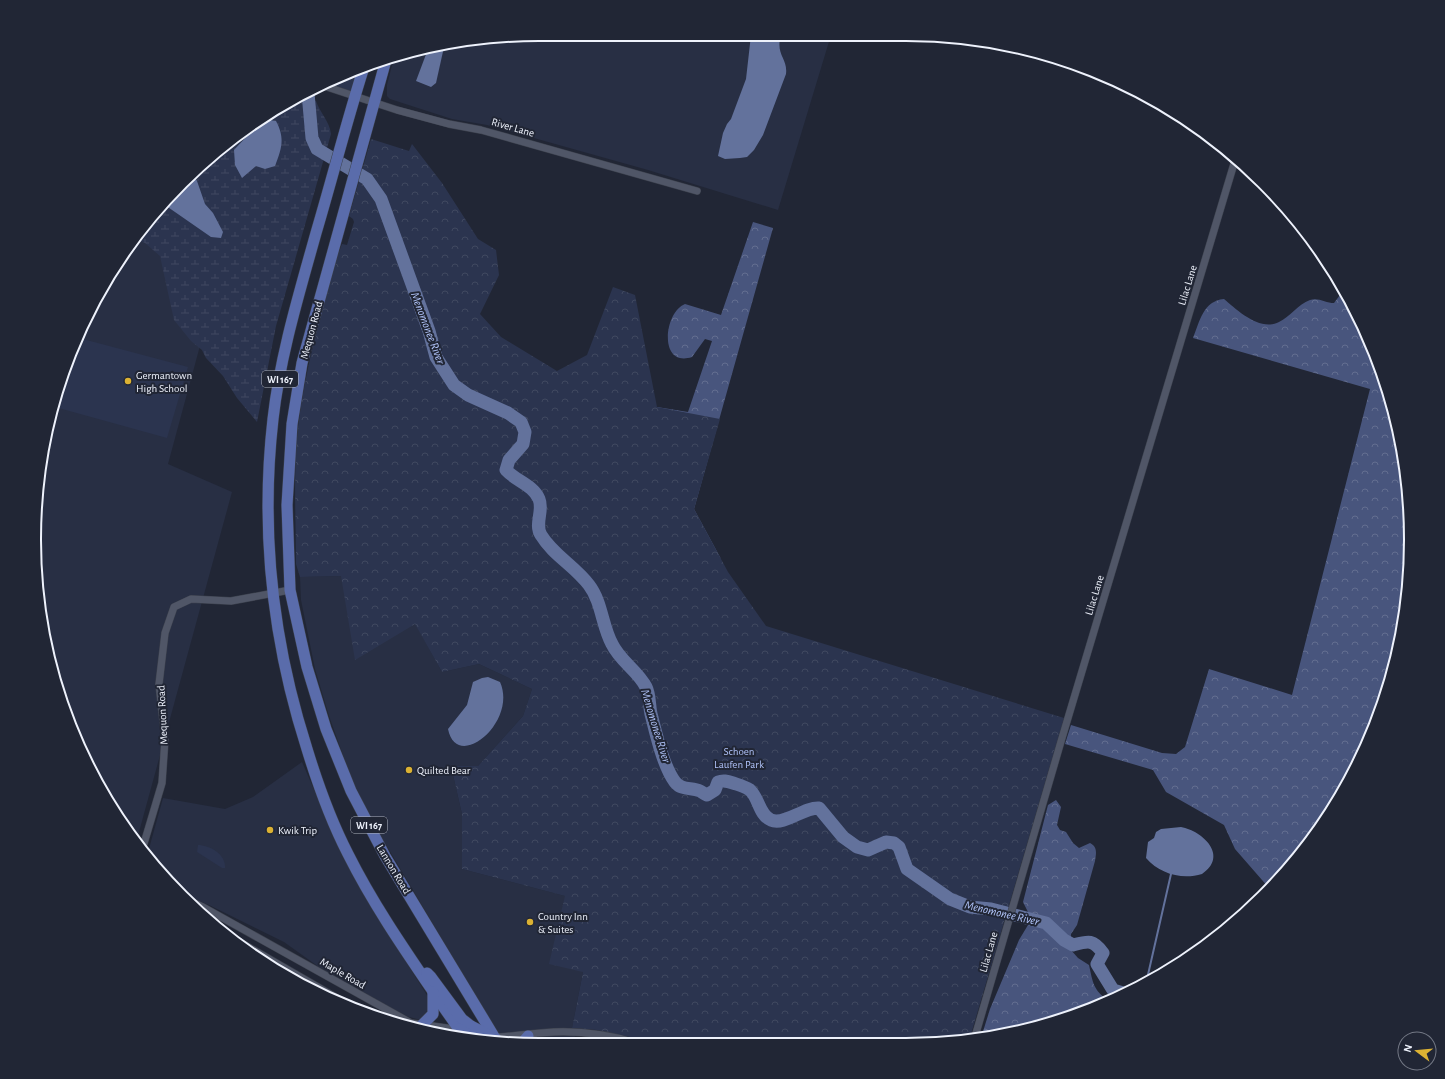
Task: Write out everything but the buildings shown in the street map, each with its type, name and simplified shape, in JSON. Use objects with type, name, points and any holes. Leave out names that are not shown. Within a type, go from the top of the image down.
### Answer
[{"type":"main road","name":"Mequon Road","points":[[290,590],[287,505],[292,424],[302,363],[384,65]]},
{"type":"main road","name":"Mequon Road","points":[[272,594],[268,555],[269,474],[273,418],[285,350],[362,74]]},
{"type":"main road","name":"Lannon Road","points":[[290,590],[308,667],[324,722],[351,791],[385,856],[494,1036]]},
{"type":"main road","name":"WI 167","points":[[272,594],[276,626],[293,707],[319,787],[347,853],[380,912],[461,1032]]},
{"type":"main road","points":[[415,965],[431,976],[462,1018],[471,1026],[487,1035]]},
{"type":"main road","points":[[423,1024],[433,1014],[433,992]]},
{"type":"street","name":"River Lane","points":[[329,88],[373,103],[449,124],[481,130],[697,191]]},
{"type":"street","name":"Lilac Lane","points":[[976,1033],[1013,904],[1234,165]]},
{"type":"street","name":"Mequon Road","points":[[144,843],[162,783],[165,739],[159,684],[165,633],[174,607],[191,598],[231,601],[290,590]]},
{"type":"street","name":"Maple Road","points":[[204,908],[402,1019]]},
{"type":"street","points":[[268,957],[273,946]]},
{"type":"street","name":"Maple Road","points":[[533,1038],[554,1032],[592,1033],[614,1038]]},
{"type":"shaded area","points":[[540,41],[829,41],[778,210],[648,170],[487,125],[452,119],[390,99],[387,96],[387,85],[392,63],[474,45]]},
{"type":"shaded area","points":[[750,41],[780,41],[780,52],[785,64],[786,74],[763,135],[754,150],[747,157],[725,159],[718,156],[723,133],[731,119],[746,79]]},
{"type":"shaded area","points":[[443,51],[436,83],[431,87],[416,81],[426,55]]},
{"type":"shaded area","points":[[271,120],[276,121],[281,133],[282,143],[275,166],[265,169],[256,166],[242,178],[235,165],[234,150],[247,137],[263,125]]},
{"type":"shaded area","points":[[196,179],[205,204],[213,213],[223,232],[221,238],[211,237],[168,207]]},
{"type":"shaded area","points":[[147,232],[204,331],[168,464],[232,492],[138,835],[108,789],[92,760],[67,700],[58,669],[45,605],[41,540],[45,474],[58,410],[67,379],[92,319],[125,263]]},
{"type":"shaded area","points":[[341,576],[415,623],[442,672],[479,664],[532,689],[523,716],[478,766],[451,766],[462,814],[462,869],[565,896],[583,972],[572,1028],[575,1037],[592,1038],[501,1036],[487,1015],[382,838],[364,804],[365,817],[329,716],[315,669],[301,600],[300,577]]},
{"type":"shaded area","points":[[488,677],[500,682],[503,697],[501,712],[494,726],[484,737],[473,744],[462,746],[454,741],[448,729],[467,705],[473,682]]},
{"type":"shaded area","points":[[302,762],[341,851],[375,912],[430,1000],[432,1008],[421,1020],[409,1017],[396,1011],[319,967],[284,942],[195,899],[149,849],[163,798],[225,809],[253,797]]},
{"type":"shaded area","points":[[1181,827],[1189,829],[1210,845],[1213,852],[1213,860],[1210,867],[1202,874],[1194,876],[1179,876],[1165,872],[1152,864],[1146,858],[1148,842],[1154,838],[1156,832],[1161,829]]},
{"type":"green space","points":[[362,74],[355,96],[329,88]]},
{"type":"green space","points":[[308,98],[316,101],[329,125],[331,134],[276,326],[257,422],[237,398],[223,376],[206,358],[202,350],[191,341],[174,320],[160,256],[145,243],[140,241],[187,187],[236,144],[263,125]]},
{"type":"green space","name":"Schoen Laufen Park","points":[[371,139],[409,151],[412,144],[442,183],[478,239],[496,250],[499,275],[480,314],[501,337],[557,371],[587,355],[613,287],[635,295],[657,407],[720,419],[694,509],[728,572],[766,626],[1064,718],[971,1034],[906,1038],[634,1038],[597,1030],[572,1028],[583,972],[549,964],[565,896],[462,869],[462,814],[451,766],[478,766],[523,716],[532,689],[479,664],[442,672],[415,624],[355,660],[341,576],[300,577],[296,564],[296,444],[301,405],[315,340],[338,254],[342,244],[347,245],[354,222],[349,216]]},
{"type":"green space","points":[[753,222],[773,228],[694,509],[721,559],[609,443],[657,407],[688,412],[712,341],[705,339],[692,357],[681,358],[674,354],[669,347],[668,338],[672,317],[678,309],[685,304],[721,315]]},
{"type":"green space","points":[[1340,295],[1353,319],[1366,349],[1378,379],[1394,442],[1400,474],[1403,507],[1404,540],[1400,605],[1387,669],[1378,700],[1353,760],[1337,789],[1301,843],[1265,884],[1235,849],[1224,825],[1166,792],[1153,770],[1065,744],[1071,725],[1162,753],[1176,754],[1185,747],[1209,669],[1292,695],[1370,389],[1193,338],[1203,313],[1211,304],[1224,299],[1242,314],[1264,324],[1272,324],[1283,320],[1302,304],[1313,299],[1334,303]]},
{"type":"green space","points":[[83,339],[188,367],[167,438],[59,408],[67,379]]},
{"type":"green space","points":[[1056,800],[1061,807],[1057,825],[1060,830],[1066,832],[1073,843],[1079,848],[1090,843],[1095,849],[1095,861],[1077,925],[1071,934],[1070,949],[1078,958],[1089,965],[1094,986],[1104,997],[1066,1012],[1035,1021],[983,1032],[990,1009],[1019,940],[1028,925],[1029,914],[1023,902],[1048,805]]},
{"type":"green space","points":[[198,845],[202,845],[216,851],[223,858],[225,868],[222,868],[197,852]]},
{"type":"waterway","name":"Menomonee River","points":[[308,98],[312,138],[317,149],[367,179],[381,199],[429,331],[436,357],[454,385],[468,395],[508,413],[521,422],[525,432],[523,444],[509,460],[506,470],[533,490],[536,494],[540,504],[538,526],[541,535],[552,549],[589,585],[597,599],[606,630],[615,650],[643,681],[649,697],[651,714],[660,749],[675,782],[681,787],[697,790],[707,795],[715,790],[718,782],[729,782],[750,790],[761,810],[767,818],[771,820],[782,821],[807,810],[819,808],[843,837],[857,847],[868,850],[886,842],[894,843],[899,847],[907,869],[950,899],[970,907],[991,909],[1046,923],[1064,940],[1073,945],[1086,942],[1093,943],[1103,953],[1097,964],[1113,990],[1117,991]]},
{"type":"waterway","points":[[1148,975],[1171,874]]},
{"type":"place","name":"Germantown High School","points":[[128,381]]},
{"type":"place","name":"Quilted Bear","points":[[409,770]]},
{"type":"place","name":"Kwik Trip","points":[[270,830]]},
{"type":"place","name":"Country Inn & Suites","points":[[530,922]]}]
